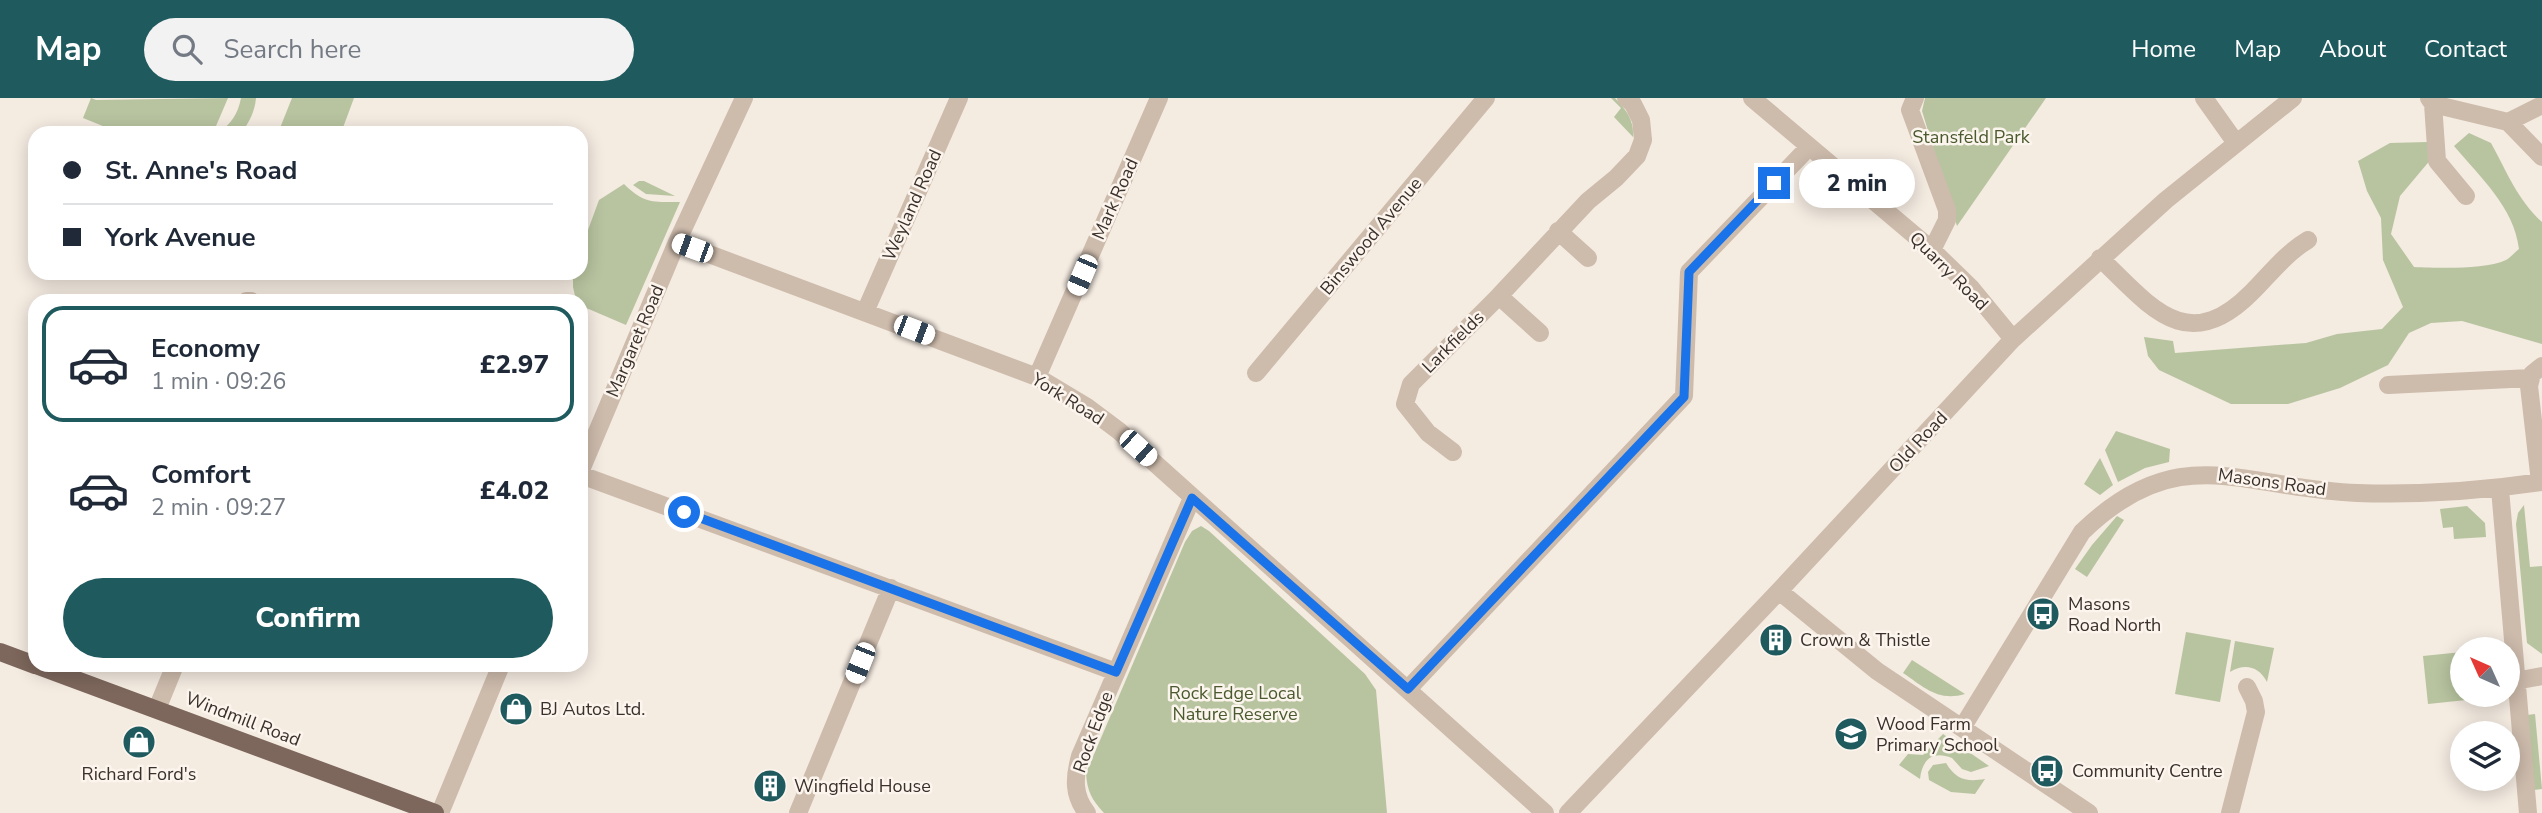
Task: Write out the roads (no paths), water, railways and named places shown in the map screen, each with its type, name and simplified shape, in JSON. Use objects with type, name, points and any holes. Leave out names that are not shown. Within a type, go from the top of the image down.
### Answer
[{"type":"main road","name":"Windmill Road","points":[[0,652],[28,662]]},
{"type":"main road","name":"Windmill Road","points":[[55,672],[437,813]]},
{"type":"street","name":"Margaret Road","points":[[588,455],[677,242],[744,98]]},
{"type":"street","name":"Weyland Road","points":[[865,312],[960,98]]},
{"type":"street","name":"Mark Road","points":[[1037,377],[1159,98]]},
{"type":"street","name":"Binswood Avenue","points":[[1256,373],[1486,98]]},
{"type":"street","name":"Larkfields","points":[[1452,452],[1428,433],[1405,404],[1411,384],[1499,296],[1558,231],[1637,156],[1643,139],[1641,120],[1633,104],[1626,98]]},
{"type":"street","name":"Quarry Road","points":[[1752,98],[1932,250],[1971,288],[2013,339]]},
{"type":"street","points":[[1916,98],[1910,110],[1947,210],[1947,220],[1932,250]]},
{"type":"street","points":[[2204,98],[2236,143]]},
{"type":"street","name":"Old Road","points":[[1568,813],[1780,591],[2013,339],[2165,200],[2293,98]]},
{"type":"street","points":[[2466,197],[2437,161],[2431,101],[2508,122],[2542,158]]},
{"type":"street","points":[[2508,122],[2542,105]]},
{"type":"street","points":[[1408,689],[1684,397],[1689,272],[1809,147]]},
{"type":"street","points":[[1558,231],[1588,258]]},
{"type":"street","points":[[2100,258],[2153,309],[2171,319],[2196,323],[2222,315],[2237,306],[2290,252],[2308,240]]},
{"type":"street","name":"York Road","points":[[677,242],[1037,377],[1087,407],[1119,431],[1545,813]]},
{"type":"street","name":"Larkfields","points":[[1499,296],[1540,333]]},
{"type":"street","points":[[2388,386],[2409,375],[2536,372]]},
{"type":"street","name":"Masons Road","points":[[1962,728],[2078,537],[2096,518],[2124,497],[2163,481],[2191,475],[2218,474],[2354,493],[2431,493],[2500,489],[2541,482],[2529,386],[2536,372]]},
{"type":"street","points":[[588,475],[1116,672]]},
{"type":"street","points":[[2500,489],[2512,637]]},
{"type":"street","name":"Rock Edge","points":[[1087,813],[1076,792],[1075,775],[1080,756],[1192,498]]},
{"type":"street","points":[[798,813],[891,588]]},
{"type":"street","points":[[1780,591],[1877,671],[2089,813]]},
{"type":"street","points":[[157,709],[172,672]]},
{"type":"street","points":[[437,813],[498,672]]},
{"type":"street","points":[[2520,680],[2542,676]]},
{"type":"street","points":[[2230,813],[2256,712],[2255,701],[2247,687]]},
{"type":"street","points":[[2518,707],[2528,813]]},
{"type":"place","name":"Masons Road North","points":[[2043,614]]},
{"type":"place","name":"Crown & Thistle","points":[[1776,640]]},
{"type":"place","name":"BJ Autos Ltd.","points":[[516,709]]},
{"type":"place","name":"Wood Farm Primary School","points":[[1851,734]]},
{"type":"place","name":"Richard Ford's","points":[[139,742]]},
{"type":"place","name":"Community Centre","points":[[2047,771]]},
{"type":"place","name":"Wingfield House","points":[[770,786]]},
{"type":"park label","name":"Stansfeld Park","points":[[1971,137]]},
{"type":"park label","name":"Rock Edge Local Nature Reserve","points":[[1235,703]]}]
